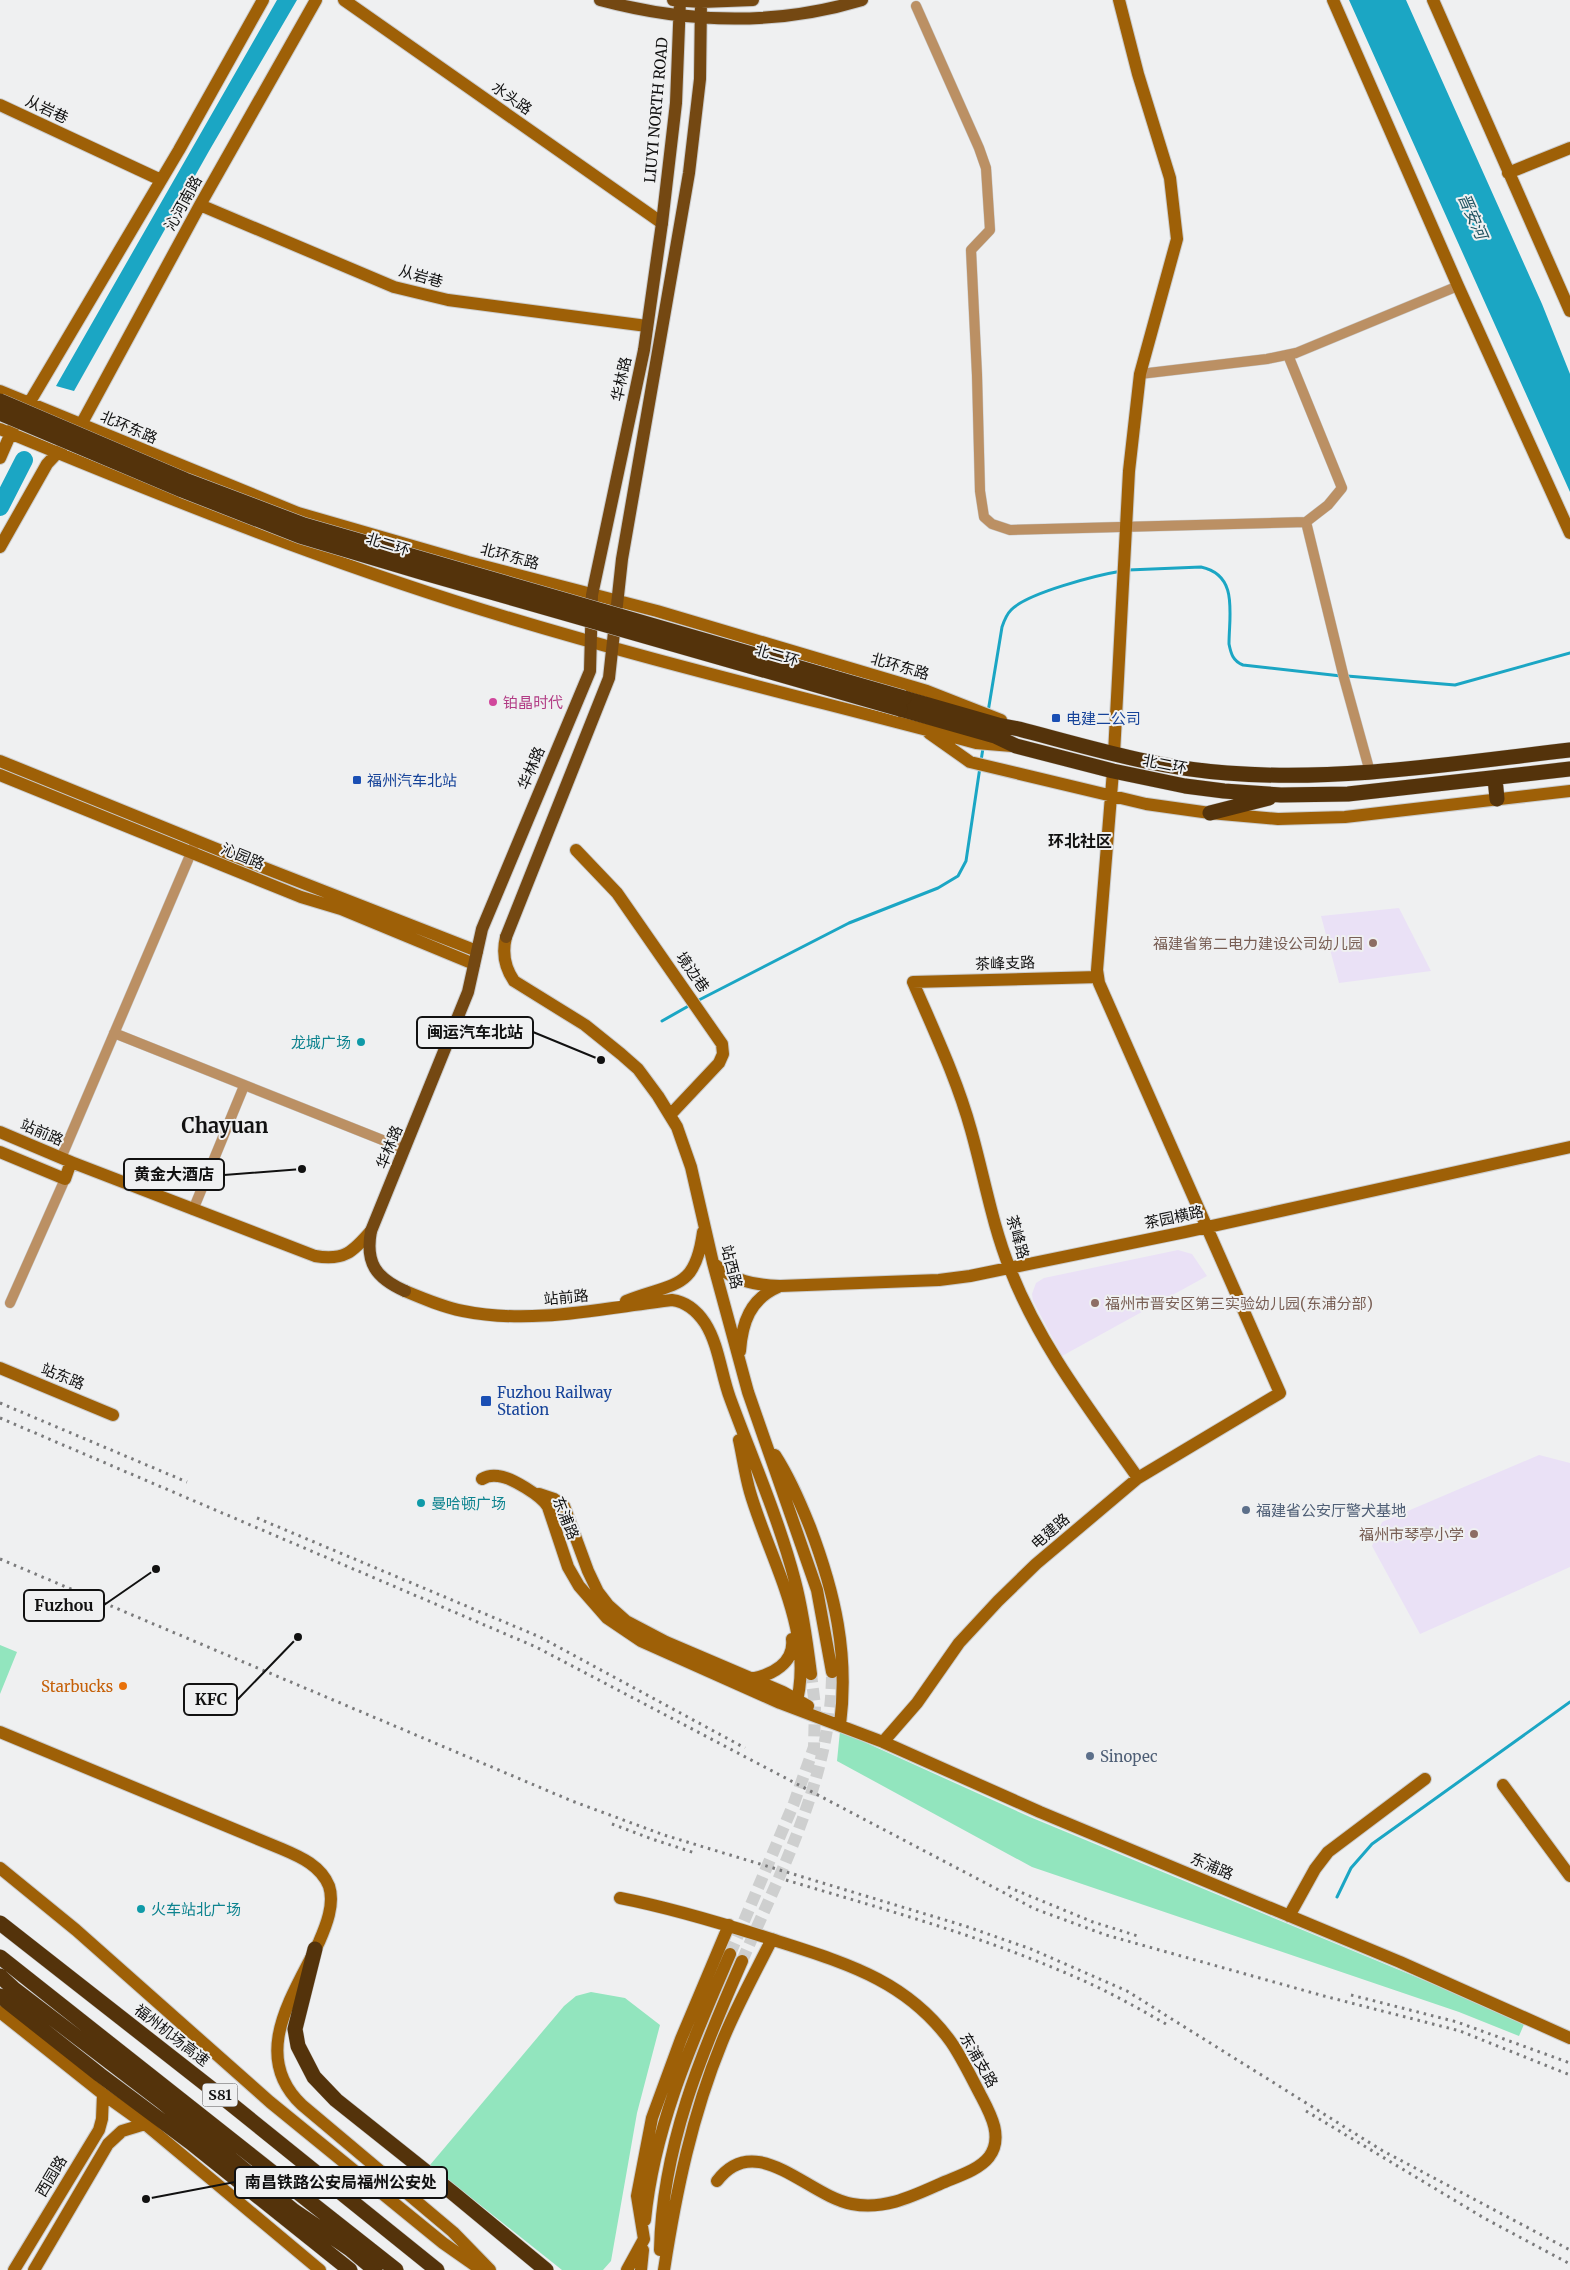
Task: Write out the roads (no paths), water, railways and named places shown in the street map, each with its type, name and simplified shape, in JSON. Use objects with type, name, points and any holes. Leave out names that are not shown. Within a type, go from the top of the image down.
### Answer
[{"type":"highway","name":"北二环","points":[[0,402],[185,480],[304,525],[988,729],[1016,746],[1113,771],[1185,786],[1281,796],[1348,794],[1570,769]]},
{"type":"highway","name":"北二环","points":[[0,413],[182,490],[300,536],[421,572],[902,704]]},
{"type":"highway","name":"北二环","points":[[988,729],[1019,729],[1154,763],[1226,773],[1313,776],[1370,772],[1570,750]]},
{"type":"highway","points":[[1495,778],[1497,799]]},
{"type":"highway","points":[[1210,813],[1281,796]]},
{"type":"highway","points":[[0,1911],[59,1969]]},
{"type":"highway","name":"福州机场高速","points":[[0,1923],[231,2104],[437,2270]]},
{"type":"highway","points":[[315,1949],[295,2029],[298,2046],[314,2077],[336,2100],[546,2270]]},
{"type":"highway","name":"S81","points":[[0,1957],[396,2270]]},
{"type":"highway","points":[[0,1976],[14,1989],[161,2101],[294,2211],[350,2249],[375,2270]]},
{"type":"highway","points":[[0,1996],[100,2075],[190,2142],[349,2269]]},
{"type":"main road","name":"沁河南路","points":[[0,458],[5,431],[30,403],[161,180],[263,0]]},
{"type":"main road","name":"沁河南路","points":[[0,547],[47,464],[74,437],[82,425],[200,205],[316,0]]},
{"type":"main road","name":"水头路","points":[[344,0],[662,223]]},
{"type":"main road","points":[[600,0],[702,18],[750,19],[818,11],[862,0]]},
{"type":"main road","name":"LIUYI NORTH ROAD","points":[[662,223],[674,126],[680,15],[677,0]]},
{"type":"main road","points":[[677,0],[753,0]]},
{"type":"main road","points":[[1114,754],[1129,470],[1140,374],[1177,240],[1170,178],[1138,74],[1119,0]]},
{"type":"main road","points":[[1332,0],[1458,286],[1570,533]]},
{"type":"main road","points":[[1432,0],[1570,311]]},
{"type":"main road","points":[[701,1],[702,18]]},
{"type":"main road","name":"华林路","points":[[506,937],[609,678],[616,601],[689,173],[700,79],[702,18]]},
{"type":"main road","name":"从岩巷","points":[[0,105],[161,180]]},
{"type":"main road","points":[[1508,174],[1570,148]]},
{"type":"main road","name":"从岩巷","points":[[200,205],[394,287],[418,294],[439,299],[647,326]]},
{"type":"main road","name":"华林路","points":[[404,1291],[384,1280],[373,1266],[369,1252],[371,1230],[468,992],[482,929],[590,671],[592,594],[647,326],[662,223]]},
{"type":"main road","name":"北环东路","points":[[0,391],[266,502],[298,513],[459,560],[592,594],[927,691],[988,729]]},
{"type":"main road","points":[[5,431],[238,526],[314,554],[483,610],[612,647],[922,728],[988,729]]},
{"type":"main road","points":[[922,728],[970,762],[1110,796],[1163,807],[1210,813],[1278,819],[1329,818],[1383,814],[1570,791]]},
{"type":"main road","points":[[0,761],[194,847],[477,951]]},
{"type":"main road","points":[[1113,771],[1098,977],[1101,990],[1206,1227]]},
{"type":"main road","name":"沁园路","points":[[0,775],[194,847],[300,897],[341,909],[474,964]]},
{"type":"main road","name":"境边巷","points":[[576,850],[612,886],[722,1044],[722,1059],[670,1115]]},
{"type":"main road","name":"站西路","points":[[506,937],[504,958],[514,981],[585,1025],[638,1070],[670,1115],[684,1145],[739,1360],[763,1435],[810,1566],[823,1614],[832,1672]]},
{"type":"main road","name":"茶峰支路","points":[[913,982],[1098,977]]},
{"type":"main road","name":"茶峰路","points":[[913,982],[952,1073],[971,1128],[1010,1268],[1032,1319],[1054,1358],[1138,1478]]},
{"type":"main road","name":"站前路","points":[[0,1132],[66,1160],[305,1253],[325,1257],[339,1257],[352,1251],[371,1230]]},
{"type":"main road","name":"茶园横路","points":[[713,1263],[725,1273],[746,1282],[780,1286],[939,1280],[1010,1268],[1206,1227],[1570,1147]]},
{"type":"main road","points":[[0,1152],[65,1179]]},
{"type":"main road","name":"站前路","points":[[65,1179],[66,1160]]},
{"type":"main road","points":[[606,1309],[652,1290],[681,1282],[690,1274],[700,1250],[704,1220]]},
{"type":"main road","name":"电建路","points":[[883,1742],[917,1703],[959,1643],[1036,1564],[1138,1478],[1280,1393],[1206,1227]]},
{"type":"main road","points":[[739,1360],[741,1334],[750,1309],[758,1298],[780,1286]]},
{"type":"main road","name":"站前路","points":[[404,1291],[448,1307],[478,1313],[546,1315],[672,1300],[682,1301],[699,1316],[714,1341],[728,1392]]},
{"type":"main road","name":"站东路","points":[[0,1368],[113,1414]]},
{"type":"main road","points":[[728,1392],[750,1492],[791,1611],[802,1673],[801,1688],[796,1705]]},
{"type":"main road","points":[[728,1392],[794,1578],[805,1624],[811,1674]]},
{"type":"main road","points":[[763,1435],[791,1479],[831,1591],[844,1660],[844,1701],[840,1725]]},
{"type":"main road","points":[[482,1478],[492,1476],[503,1477],[526,1489]]},
{"type":"main road","name":"东浦路","points":[[526,1489],[554,1499],[564,1506],[588,1571],[598,1592],[620,1616],[647,1633],[751,1679],[796,1705]]},
{"type":"main road","name":"东浦路","points":[[526,1489],[540,1496],[546,1503],[568,1567],[578,1586],[615,1624],[650,1646],[796,1705],[1040,1812],[1428,1974],[1570,2038]]},
{"type":"main road","points":[[751,1679],[768,1675],[788,1660],[793,1647],[791,1611]]},
{"type":"main road","points":[[0,1732],[282,1849],[309,1862],[324,1877],[331,1896],[327,1919],[277,2035],[278,2067],[284,2084],[295,2099],[453,2232],[490,2270]]},
{"type":"main road","points":[[1289,1916],[1315,1869],[1328,1852],[1425,1779]]},
{"type":"main road","points":[[1503,1785],[1570,1876]]},
{"type":"main road","points":[[0,1868],[76,1930],[270,2102],[443,2242],[482,2270]]},
{"type":"main road","name":"东浦支路","points":[[620,1898],[682,1911],[729,1925],[864,1971],[884,1981],[919,2008],[950,2041],[964,2063],[994,2123],[996,2140],[994,2149],[982,2164],[908,2198],[883,2204],[862,2205],[841,2201],[770,2164],[756,2161],[747,2161],[729,2167],[717,2181]]},
{"type":"main road","points":[[627,2270],[644,2239],[637,2196],[652,2118],[681,2038],[729,1925]]},
{"type":"main road","points":[[662,2270],[683,2164],[700,2104],[722,2042],[772,1939]]},
{"type":"main road","points":[[641,2270],[651,2181],[670,2105],[692,2042],[730,1954]]},
{"type":"main road","points":[[662,2270],[663,2204],[677,2131],[704,2048],[742,1961]]},
{"type":"main road","points":[[0,2012],[144,2124],[320,2270]]},
{"type":"main road","name":"西园路","points":[[14,2270],[99,2130],[102,2118],[103,2094]]},
{"type":"main road","points":[[34,2270],[108,2144],[122,2131],[144,2124]]},
{"type":"street","points":[[916,6],[979,148],[986,168],[990,230],[971,250],[980,491],[984,517],[992,524],[1010,530],[1306,522],[1328,505],[1342,488],[1288,355]]},
{"type":"street","points":[[1140,374],[1288,355],[1458,286]]},
{"type":"street","points":[[1306,522],[1344,678],[1370,772]]},
{"type":"street","points":[[66,1160],[114,1033],[194,847]]},
{"type":"street","points":[[114,1033],[405,1149]]},
{"type":"street","points":[[193,1210],[244,1086]]},
{"type":"street","points":[[10,1303],[65,1179]]},
{"type":"water","points":[[277,0],[297,0],[209,151],[74,391],[56,386]]},
{"type":"water","name":"晋安河","points":[[1349,0],[1406,0],[1542,304],[1570,374],[1570,492]]},
{"type":"waterway","points":[[0,507],[24,460]]},
{"type":"waterway","points":[[1128,570],[1201,567],[1213,571],[1227,587],[1230,609],[1229,644],[1232,654],[1237,661],[1243,665],[1341,676]]},
{"type":"waterway","points":[[988,712],[1002,627],[1006,616],[1011,610],[1032,597],[1047,591],[1096,576],[1122,571]]},
{"type":"waterway","points":[[1347,676],[1455,685],[1570,653]]},
{"type":"waterway","points":[[981,761],[983,748]]},
{"type":"waterway","points":[[697,1001],[849,923],[938,888],[958,876],[966,861],[980,767]]},
{"type":"waterway","points":[[662,1021],[692,1004]]},
{"type":"waterway","points":[[1337,1897],[1351,1868],[1372,1844],[1570,1702]]},
{"type":"tunnel","points":[[742,1961],[788,1856],[814,1784],[824,1748],[830,1710],[832,1672]]},
{"type":"tunnel","points":[[730,1954],[794,1803],[814,1747],[815,1706],[811,1674]]},
{"type":"railway","points":[[0,1403],[187,1482]]},
{"type":"railway","points":[[0,1418],[536,1647],[1035,1909],[1106,1935],[1324,1996],[1460,2031],[1570,2075]]},
{"type":"railway","points":[[257,1518],[540,1637],[745,1748]]},
{"type":"railway","points":[[0,1559],[572,1801],[664,1835],[965,1926],[1031,1949],[1127,1991],[1383,2151],[1570,2250]]},
{"type":"railway","points":[[612,1824],[695,1853]]},
{"type":"railway","points":[[786,1880],[932,1924],[1040,1962],[1087,1982],[1166,2024]]},
{"type":"railway","points":[[1008,1887],[1093,1922],[1141,1937]]},
{"type":"railway","points":[[1351,1995],[1457,2022],[1570,2063]]},
{"type":"railway","points":[[1306,2111],[1484,2218],[1570,2264]]},
{"type":"place","name":"铂晶时代","points":[[493,702]]},
{"type":"place","name":"电建二公司","points":[[1056,718]]},
{"type":"place","name":"福州汽车北站","points":[[357,780]]},
{"type":"place","name":"福建省第二电力建设公司幼儿园","points":[[1373,943]]},
{"type":"place","name":"龙城广场","points":[[361,1042]]},
{"type":"place","name":"闽运汽车北站","points":[[601,1060]]},
{"type":"place","name":"黄金大酒店","points":[[302,1169]]},
{"type":"place","name":"福州市晋安区第三实验幼儿园(东浦分部)","points":[[1095,1303]]},
{"type":"place","name":"Fuzhou Railway Station","points":[[486,1401]]},
{"type":"place","name":"曼哈顿广场","points":[[421,1503]]},
{"type":"place","name":"福建省公安厅警犬基地","points":[[1246,1510]]},
{"type":"place","name":"福州市琴亭小学","points":[[1474,1534]]},
{"type":"place","name":"Fuzhou","points":[[156,1569]]},
{"type":"place","name":"KFC","points":[[298,1637]]},
{"type":"place","name":"Starbucks","points":[[123,1686]]},
{"type":"place","name":"Sinopec","points":[[1090,1756]]},
{"type":"place","name":"火车站北广场","points":[[141,1909]]},
{"type":"place","name":"南昌铁路公安局福州公安处","points":[[146,2199]]},
{"type":"district","name":"环北社区","points":[[1080,841]]},
{"type":"district","name":"Chayuan","points":[[225,1125]]}]
